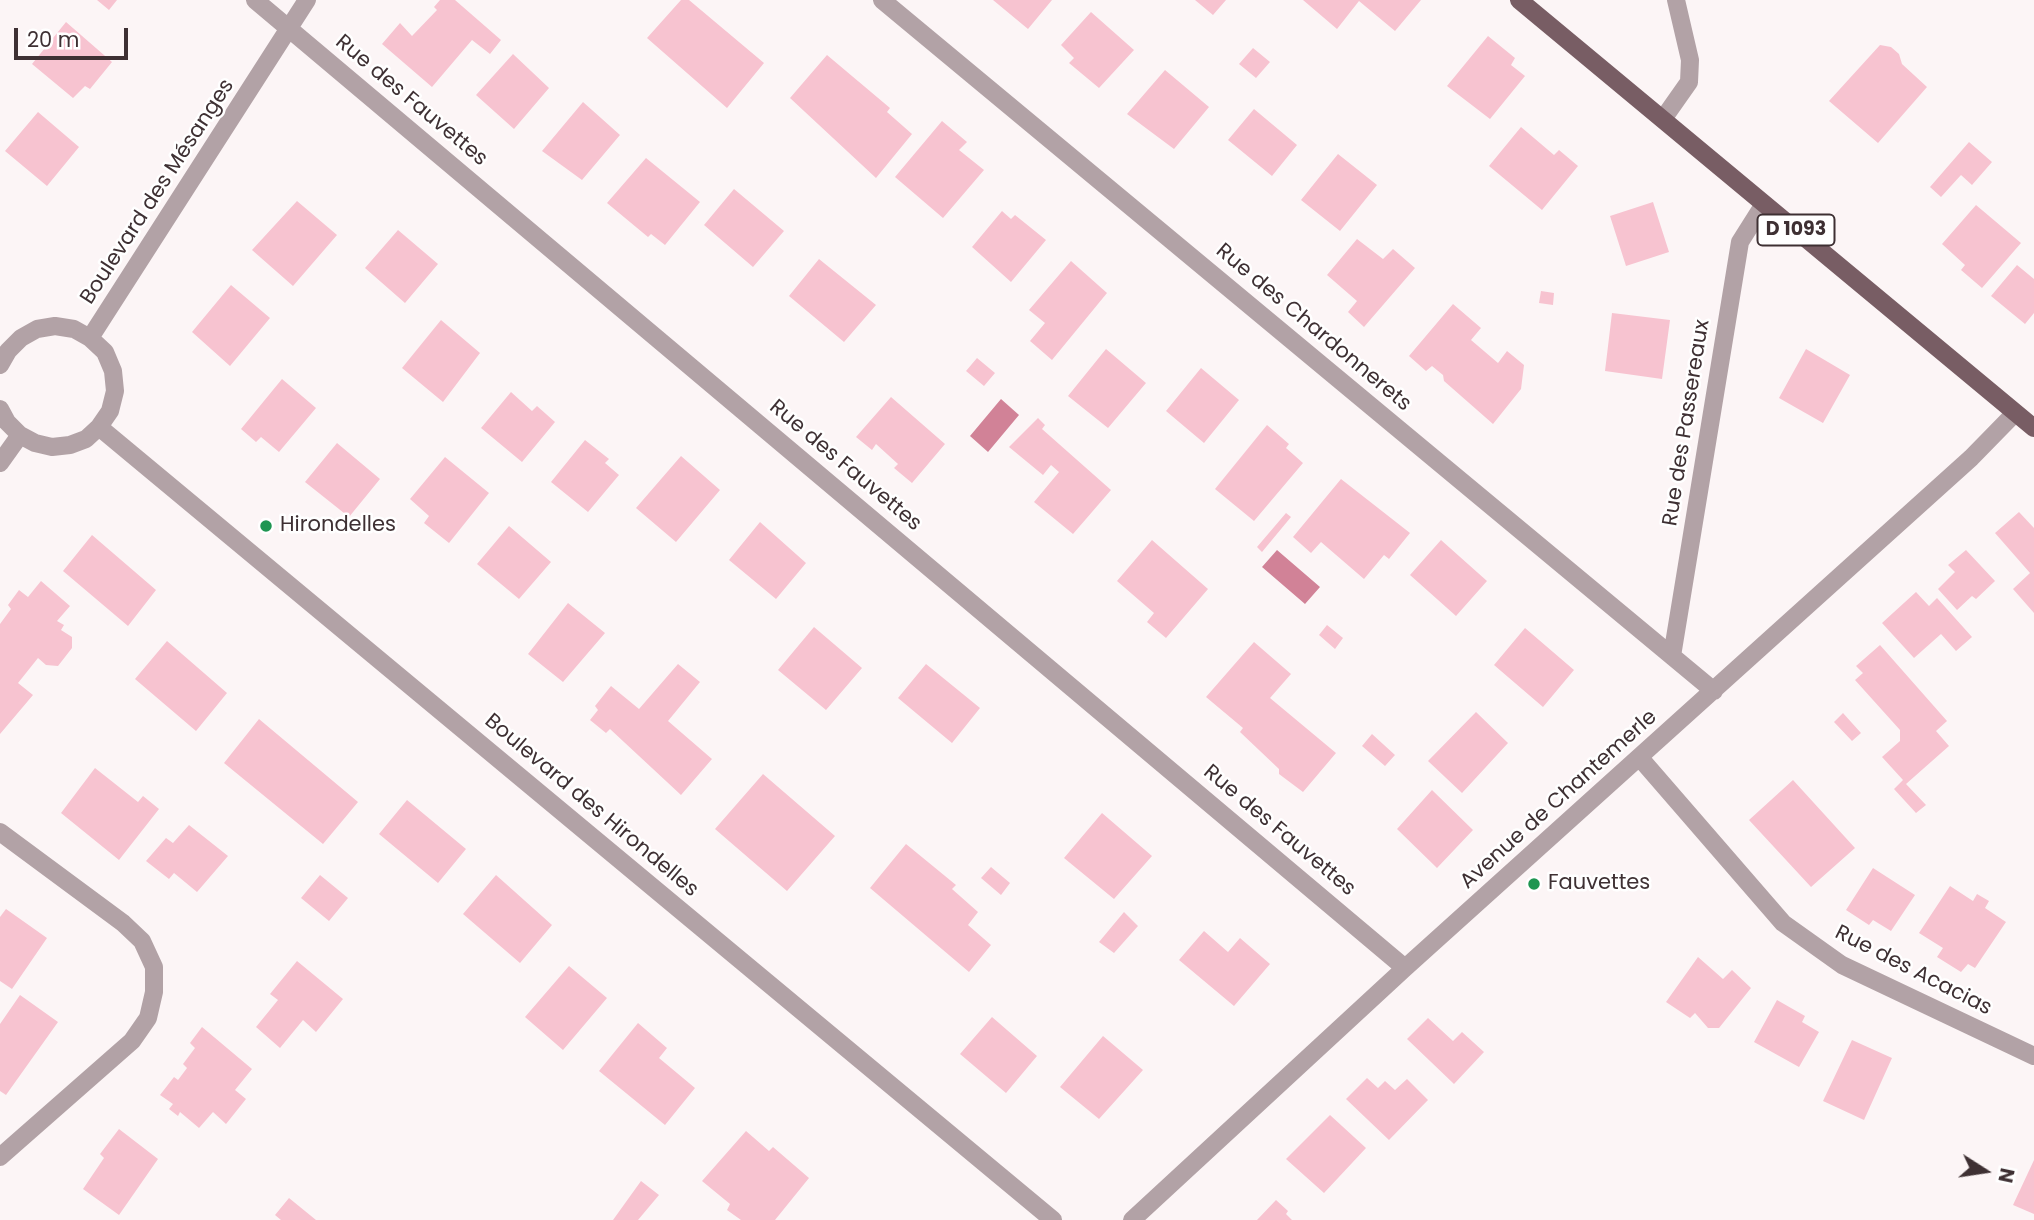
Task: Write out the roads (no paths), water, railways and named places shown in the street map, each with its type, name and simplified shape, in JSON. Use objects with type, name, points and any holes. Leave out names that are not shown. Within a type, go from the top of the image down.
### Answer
[{"type":"main road","name":"D 1093","points":[[1519,0],[2034,428]]},
{"type":"street","name":"Rue des Fauvettes","points":[[255,0],[1405,968]]},
{"type":"street","name":"Boulevard des Mésanges","points":[[90,338],[307,0]]},
{"type":"street","name":"Rue des Chardonnerets","points":[[882,0],[1714,691]]},
{"type":"street","points":[[1663,119],[1689,82],[1690,60],[1676,0]]},
{"type":"street","name":"Rue des Passereaux","points":[[1672,656],[1740,242],[1764,204]]},
{"type":"street","points":[[0,409],[7,422],[20,435],[35,443],[52,447],[78,442],[99,428],[110,411],[115,391],[113,371],[105,352],[90,338],[74,329],[55,326],[37,329],[21,338],[3,354]]},
{"type":"street","name":"Avenue de Chantemerle","points":[[1132,1220],[1405,968],[1986,443],[2015,413]]},
{"type":"street","name":"Boulevard des Hirondelles","points":[[99,428],[1054,1220]]},
{"type":"street","points":[[0,463],[20,435]]},
{"type":"street","name":"Rue des Acacias","points":[[1640,758],[1783,923],[1842,965],[2034,1056]]},
{"type":"street","points":[[0,832],[123,923],[142,942],[154,967],[154,992],[148,1018],[132,1041],[0,1157]]},
{"type":"place","name":"Hirondelles","points":[[266,526]]},
{"type":"place","name":"Fauvettes","points":[[1534,884]]}]
